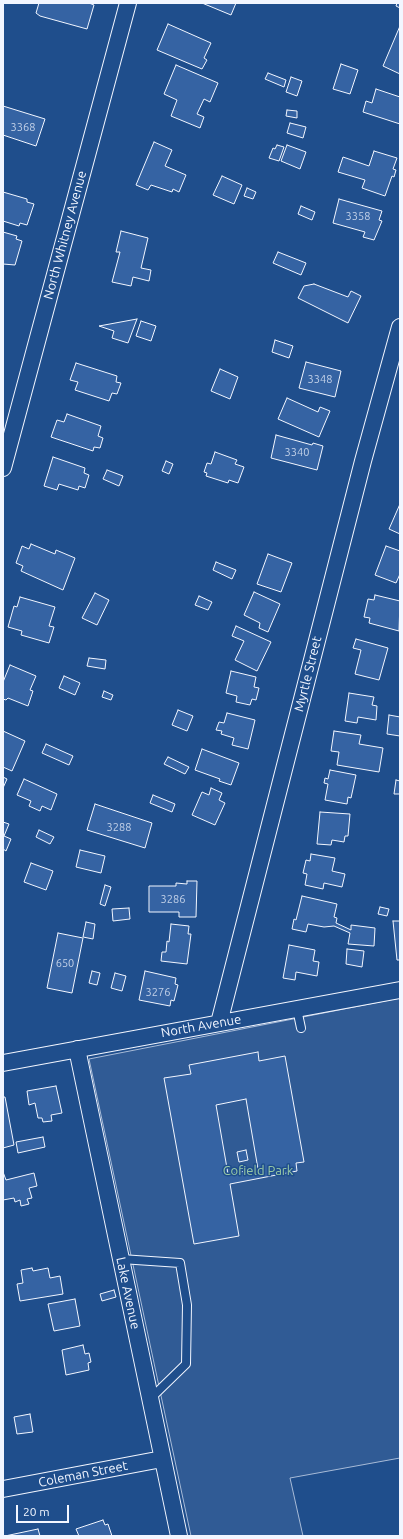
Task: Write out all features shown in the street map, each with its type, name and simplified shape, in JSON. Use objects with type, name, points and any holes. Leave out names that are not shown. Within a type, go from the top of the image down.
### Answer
[{"type":"street","name":"North Whitney Avenue","points":[[3,468],[128,3]]},
{"type":"street","name":"Myrtle Street","points":[[219,1023],[363,461],[400,327]]},
{"type":"street","name":"North Avenue","points":[[3,1063],[400,990]]},
{"type":"street","name":"Lake Avenue","points":[[77,1049],[179,1536]]},
{"type":"street","name":"Coleman Street","points":[[3,1489],[162,1458]]},
{"type":"lane","points":[[297,1008],[301,1028]]},
{"type":"lane","points":[[121,1259],[180,1263],[187,1305],[186,1364],[150,1399]]},
{"type":"shaded area","name":"Cofield Park","points":[[400,998],[400,1458],[290,1478],[303,1536],[191,1536],[89,1059]]},
{"type":"building","points":[[39,3],[89,3],[94,5],[87,29],[40,16],[36,13]]},
{"type":"building","points":[[202,3],[236,3],[231,15]]},
{"type":"building","points":[[397,3],[400,3],[400,8],[396,6]]},
{"type":"building","points":[[168,24],[211,43],[204,58],[207,60],[202,69],[157,50]]},
{"type":"building","points":[[400,26],[400,74],[383,66]]},
{"type":"building","points":[[341,64],[358,70],[350,94],[333,89]]},
{"type":"building","points":[[176,65],[218,83],[210,102],[204,99],[197,114],[204,117],[200,128],[171,116],[177,100],[164,94]]},
{"type":"building","points":[[268,73],[286,80],[284,87],[265,79]]},
{"type":"building","points":[[291,77],[302,81],[297,96],[286,92]]},
{"type":"building","points":[[376,89],[400,97],[400,124],[363,112],[366,101],[372,103]]},
{"type":"building","points":[[3,106],[45,119],[36,146],[3,135]]},
{"type":"building","points":[[287,110],[297,111],[297,118],[286,116]]},
{"type":"building","points":[[290,123],[306,127],[303,138],[287,133]]},
{"type":"building","points":[[154,142],[172,150],[165,166],[186,175],[179,192],[173,189],[172,192],[151,185],[148,190],[136,185]]},
{"type":"building","points":[[277,145],[284,147],[279,161],[269,158],[273,148],[275,149]]},
{"type":"building","points":[[287,145],[306,152],[300,169],[281,161]]},
{"type":"building","points":[[374,151],[397,158],[393,169],[396,170],[394,177],[392,176],[385,196],[362,188],[365,180],[338,172],[343,157],[369,166]]},
{"type":"building","points":[[222,176],[242,185],[234,204],[213,195]]},
{"type":"building","points":[[247,188],[256,192],[253,199],[244,196]]},
{"type":"building","points":[[3,192],[27,199],[27,202],[34,204],[27,225],[20,223],[19,226],[3,221]]},
{"type":"building","points":[[339,199],[382,211],[379,220],[382,221],[374,240],[363,237],[365,232],[333,223]]},
{"type":"building","points":[[301,206],[315,212],[312,220],[298,214]]},
{"type":"building","points":[[121,231],[148,238],[141,268],[151,270],[149,281],[133,277],[131,286],[112,282],[120,252],[116,252]]},
{"type":"building","points":[[3,232],[17,236],[16,239],[22,241],[15,265],[3,264]]},
{"type":"building","points":[[278,252],[306,263],[301,275],[273,263]]},
{"type":"building","points":[[314,284],[348,297],[351,291],[361,296],[348,323],[298,298],[304,286]]},
{"type":"building","points":[[137,319],[128,343],[112,338],[114,331],[99,326]]},
{"type":"building","points":[[141,321],[156,326],[151,341],[136,336]]},
{"type":"building","points":[[275,340],[293,346],[289,358],[272,352]]},
{"type":"building","points":[[306,362],[341,371],[335,397],[299,388]]},
{"type":"building","points":[[76,363],[117,376],[116,382],[121,383],[117,394],[112,393],[109,401],[75,390],[78,382],[70,380]]},
{"type":"building","points":[[220,369],[238,377],[230,399],[211,391]]},
{"type":"building","points":[[287,398],[318,412],[320,407],[330,411],[319,437],[278,419]]},
{"type":"building","points":[[67,414],[101,426],[98,436],[103,438],[100,448],[94,447],[93,451],[51,437],[57,420],[64,422]]},
{"type":"building","points":[[276,435],[312,445],[313,443],[323,446],[317,470],[271,458]]},
{"type":"building","points":[[215,452],[237,460],[235,464],[244,467],[238,483],[229,480],[228,483],[206,476],[207,473],[204,472],[207,463],[211,464]]},
{"type":"building","points":[[53,457],[85,468],[84,473],[89,475],[85,488],[79,486],[78,490],[59,484],[57,490],[44,486]]},
{"type":"building","points":[[166,461],[173,464],[169,474],[162,471]]},
{"type":"building","points":[[107,470],[123,476],[119,486],[103,479]]},
{"type":"building","points":[[400,504],[400,534],[389,529]]},
{"type":"building","points":[[31,544],[55,554],[56,550],[75,558],[63,590],[21,571],[23,566],[16,563],[22,546],[29,549]]},
{"type":"building","points":[[386,546],[400,551],[400,574],[396,583],[375,575]]},
{"type":"building","points":[[268,554],[292,563],[281,592],[257,584]]},
{"type":"building","points":[[216,562],[236,570],[232,579],[213,570]]},
{"type":"building","points":[[254,592],[280,604],[268,632],[259,628],[260,623],[244,615]]},
{"type":"building","points":[[95,593],[109,600],[97,625],[82,618]]},
{"type":"building","points":[[375,595],[400,601],[399,631],[369,623],[370,618],[364,617],[368,599],[374,600]]},
{"type":"building","points":[[199,596],[212,602],[208,610],[195,605]]},
{"type":"building","points":[[20,597],[55,607],[49,626],[54,627],[49,643],[21,635],[22,631],[8,627],[14,606],[17,607]]},
{"type":"building","points":[[236,626],[271,642],[257,671],[235,660],[244,641],[232,636]]},
{"type":"building","points":[[356,639],[388,648],[379,680],[355,674],[361,650],[353,648]]},
{"type":"building","points":[[89,658],[106,660],[105,669],[87,666]]},
{"type":"building","points":[[10,665],[36,676],[30,690],[33,691],[28,706],[8,698],[6,700],[3,699],[3,682]]},
{"type":"building","points":[[231,671],[256,677],[254,687],[259,688],[256,700],[252,699],[250,705],[236,702],[237,696],[226,693]]},
{"type":"building","points":[[64,676],[80,683],[75,695],[59,688]]},
{"type":"building","points":[[104,691],[113,695],[111,700],[102,697]]},
{"type":"building","points":[[349,693],[374,697],[372,705],[377,706],[376,720],[358,717],[357,723],[345,721]]},
{"type":"building","points":[[178,710],[193,716],[187,731],[172,725]]},
{"type":"building","points":[[227,713],[255,720],[248,749],[232,745],[234,738],[221,734],[222,731],[216,730],[219,722],[224,723]]},
{"type":"building","points":[[389,715],[400,717],[400,736],[387,734]]},
{"type":"building","points":[[3,731],[25,741],[12,771],[3,767]]},
{"type":"building","points":[[334,731],[361,735],[359,744],[383,748],[379,772],[337,765],[339,752],[331,751]]},
{"type":"building","points":[[46,744],[73,756],[69,765],[42,753]]},
{"type":"building","points":[[202,749],[239,763],[231,785],[219,781],[220,779],[195,770]]},
{"type":"building","points":[[168,757],[189,767],[185,774],[164,764]]},
{"type":"building","points":[[330,770],[356,775],[351,798],[348,797],[347,804],[325,800],[328,784],[324,783],[325,778],[328,779]]},
{"type":"building","points":[[3,777],[7,779],[3,788]]},
{"type":"building","points":[[24,779],[57,794],[51,810],[42,806],[40,811],[29,806],[31,801],[17,795]]},
{"type":"building","points":[[396,780],[400,781],[400,794],[394,794]]},
{"type":"building","points":[[211,788],[222,793],[219,800],[225,803],[215,825],[192,815],[202,792],[209,795]]},
{"type":"building","points":[[153,795],[175,804],[172,812],[150,803]]},
{"type":"building","points":[[95,804],[152,823],[145,848],[87,830]]},
{"type":"building","points":[[320,812],[350,814],[348,836],[345,836],[344,842],[332,840],[331,845],[317,844]]},
{"type":"building","points":[[3,822],[9,824],[4,836],[11,839],[6,851],[3,849]]},
{"type":"building","points":[[39,830],[54,837],[50,844],[36,837]]},
{"type":"building","points":[[80,850],[105,856],[101,873],[76,867]]},
{"type":"building","points":[[311,854],[335,858],[332,871],[345,874],[342,887],[324,883],[323,889],[305,885],[307,874],[303,873],[306,860],[310,861]]},
{"type":"building","points":[[31,863],[53,871],[46,890],[24,882]]},
{"type":"building","points":[[187,881],[197,881],[196,917],[179,917],[179,912],[149,912],[149,886],[176,886],[176,883],[187,884]]},
{"type":"building","points":[[105,885],[111,887],[105,906],[100,904]]},
{"type":"building","points":[[302,896],[337,904],[334,917],[337,918],[336,923],[351,930],[351,925],[375,928],[374,946],[348,944],[350,933],[334,926],[324,927],[308,924],[306,932],[292,929],[294,919],[296,920]]},
{"type":"building","points":[[380,907],[389,909],[387,916],[378,914]]},
{"type":"building","points":[[129,908],[130,919],[113,921],[112,909]]},
{"type":"building","points":[[393,921],[400,921],[400,960],[397,960]]},
{"type":"building","points":[[86,922],[95,924],[93,939],[83,937]]},
{"type":"building","points":[[171,924],[189,926],[188,934],[191,934],[187,964],[161,961],[162,952],[166,952],[167,941],[169,942]]},
{"type":"building","points":[[58,933],[83,938],[72,993],[47,988]]},
{"type":"building","points":[[289,945],[315,950],[313,961],[319,962],[317,976],[296,972],[295,980],[283,978]]},
{"type":"building","points":[[347,949],[364,951],[362,967],[346,964]]},
{"type":"building","points":[[92,971],[100,973],[97,985],[89,983]]},
{"type":"building","points":[[145,971],[176,978],[175,984],[178,985],[174,1001],[171,1000],[170,1006],[139,1000]]},
{"type":"building","points":[[115,973],[126,976],[122,991],[111,988]]},
{"type":"building","points":[[258,1052],[259,1061],[285,1056],[304,1162],[296,1163],[297,1171],[230,1184],[239,1236],[194,1244],[164,1078],[191,1074],[189,1065]],"holes":[[[246,1099],[258,1169],[228,1174],[216,1105]]]},
{"type":"building","points":[[56,1086],[62,1113],[51,1115],[52,1121],[43,1122],[42,1118],[38,1118],[35,1103],[29,1105],[27,1091]]},
{"type":"building","points":[[3,1097],[5,1097],[14,1145],[3,1148]]},
{"type":"building","points":[[43,1137],[45,1147],[18,1153],[16,1142]]},
{"type":"building","points":[[246,1150],[248,1160],[239,1162],[237,1152]]},
{"type":"building","points":[[3,1172],[6,1180],[34,1173],[37,1186],[29,1188],[32,1198],[27,1199],[29,1204],[21,1206],[20,1200],[15,1202],[14,1198],[3,1200]]},
{"type":"building","points":[[32,1268],[33,1271],[48,1268],[50,1278],[60,1276],[63,1294],[20,1301],[17,1284],[23,1283],[21,1270]]},
{"type":"building","points":[[114,1290],[116,1297],[102,1301],[100,1294]]},
{"type":"building","points":[[75,1299],[80,1326],[54,1331],[48,1304]]},
{"type":"building","points":[[83,1345],[85,1354],[89,1353],[91,1362],[88,1363],[89,1370],[66,1375],[62,1350]]},
{"type":"building","points":[[30,1414],[33,1432],[17,1434],[14,1417]]},
{"type":"building","points":[[103,1520],[105,1525],[108,1524],[112,1536],[79,1536],[76,1529]]},
{"type":"building","points":[[38,1529],[40,1536],[5,1536]]}]
